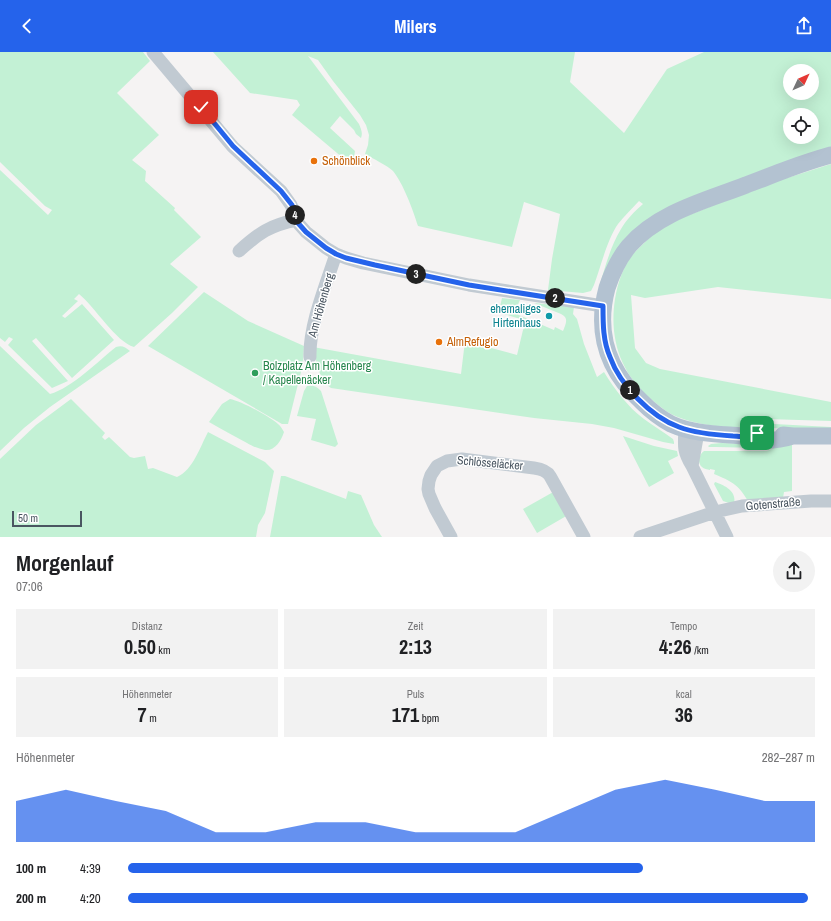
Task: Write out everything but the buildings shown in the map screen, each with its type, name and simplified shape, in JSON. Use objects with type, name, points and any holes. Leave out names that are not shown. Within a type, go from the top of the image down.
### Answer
[{"type":"main road","points":[[831,155],[788,169],[706,200],[656,222],[639,236],[624,252],[612,274],[603,306],[603,324],[606,343],[613,365],[623,382],[640,400],[656,414],[672,424],[692,430],[720,435],[745,436],[757,433],[767,433],[793,436],[831,436]]},
{"type":"street","points":[[153,52],[233,146],[284,195],[292,205],[297,220],[306,232],[336,254],[363,263],[469,285],[603,306]]},
{"type":"street","points":[[239,251],[267,229],[281,223],[297,220]]},
{"type":"street","name":"Am Höhenberg","points":[[310,357],[310,340],[312,331],[336,254]]},
{"type":"street","points":[[692,430],[692,466],[727,537]]},
{"type":"street","name":"Schlösseläcker","points":[[452,537],[431,499],[428,485],[431,475],[437,466],[447,461],[462,459],[542,469],[547,472],[584,537]]},
{"type":"street","name":"Gotenstraße","points":[[640,537],[715,512],[742,506],[831,501]]},
{"type":"green space","points":[[0,52],[143,52],[150,61],[117,93],[159,135],[132,160],[146,171],[145,181],[175,208],[174,210],[201,237],[170,264],[198,287],[134,347],[127,344],[120,338],[79,294],[74,299],[78,301],[62,316],[65,318],[82,304],[114,340],[72,378],[36,338],[32,341],[68,381],[52,388],[8,345],[13,339],[9,337],[5,342],[0,338],[0,170],[48,215],[52,210],[45,206],[0,162]]},
{"type":"green space","points":[[213,52],[575,52],[570,82],[624,133],[667,69],[704,52],[831,52],[831,148],[687,201],[599,287],[614,243],[625,222],[643,204],[639,201],[620,221],[614,230],[607,245],[591,291],[583,293],[548,290],[560,214],[524,202],[512,247],[418,226],[411,205],[397,176],[384,164],[365,154],[369,135],[366,125],[360,115],[318,60],[308,56],[359,124],[361,129],[361,138],[340,116],[330,128],[355,151],[354,157],[350,164],[292,115],[300,105],[297,100],[250,93]]},
{"type":"green space","points":[[831,164],[831,299],[718,287],[645,298],[631,295],[635,348],[646,363],[660,369],[831,402],[831,421],[767,419],[760,428],[739,428],[693,422],[667,412],[640,389],[631,378],[619,354],[614,327],[614,313],[615,299],[625,266],[640,245],[667,223],[765,185]]},
{"type":"green space","points":[[204,292],[248,321],[304,346],[303,364],[288,424],[282,424],[148,346]]},
{"type":"green space","points":[[502,298],[520,300],[514,313],[554,330],[555,327],[563,331],[566,323],[565,317],[534,303],[574,307],[573,314],[577,319],[584,344],[597,377],[604,372],[627,404],[647,422],[673,439],[674,444],[614,428],[592,424],[534,418],[331,388],[323,380],[313,347],[461,374],[465,341],[517,355],[523,330],[527,321],[501,313],[499,311]]},
{"type":"green space","points":[[0,346],[50,394],[76,380],[116,347],[120,346],[127,348],[130,351],[50,407],[24,428],[0,451]]},
{"type":"green space","points":[[307,386],[315,386],[321,391],[338,444],[335,447],[311,440],[316,419],[297,416],[304,391]]},
{"type":"green space","points":[[71,399],[105,433],[102,437],[105,440],[109,437],[130,457],[134,458],[145,456],[148,469],[153,468],[177,477],[183,474],[196,458],[208,432],[265,462],[274,471],[265,513],[258,525],[256,537],[0,537],[0,459],[36,425]]},
{"type":"green space","points":[[230,399],[255,409],[281,427],[284,432],[275,447],[269,450],[258,448],[209,422],[222,404]]},
{"type":"green space","points":[[774,424],[831,427],[831,431],[772,428]]},
{"type":"green space","points":[[623,436],[654,446],[677,451],[678,456],[668,461],[674,473],[649,487]]},
{"type":"green space","points":[[711,444],[751,444],[761,448],[708,446]]},
{"type":"green space","points":[[792,444],[792,491],[784,492],[783,498],[748,501],[734,484],[714,474],[715,470],[704,468],[700,465],[699,461],[702,452],[704,451],[766,451],[770,450],[771,446]]},
{"type":"green space","points":[[281,476],[285,476],[346,499],[348,491],[361,495],[374,525],[382,537],[270,537]]},
{"type":"green space","points":[[715,482],[726,487],[732,492],[734,495],[734,503],[723,501],[714,484]]},
{"type":"green space","points":[[555,491],[568,515],[537,533],[523,509]]},
{"type":"place","name":"Schönblick","points":[[314,161]]},
{"type":"place","name":"ehemaliges Hirtenhaus","points":[[549,316]]},
{"type":"place","name":"AlmRefugio","points":[[439,342]]},
{"type":"place","name":"Bolzplatz Am Höhenberg / Kapellenäcker","points":[[255,373]]},
{"type":"route","points":[[201,107],[233,146],[288,199],[301,227],[318,242],[336,254],[363,263],[469,285],[603,306],[603,324],[606,343],[609,356],[617,374],[640,400],[656,414],[679,427],[698,432],[745,436],[757,433]]}]
